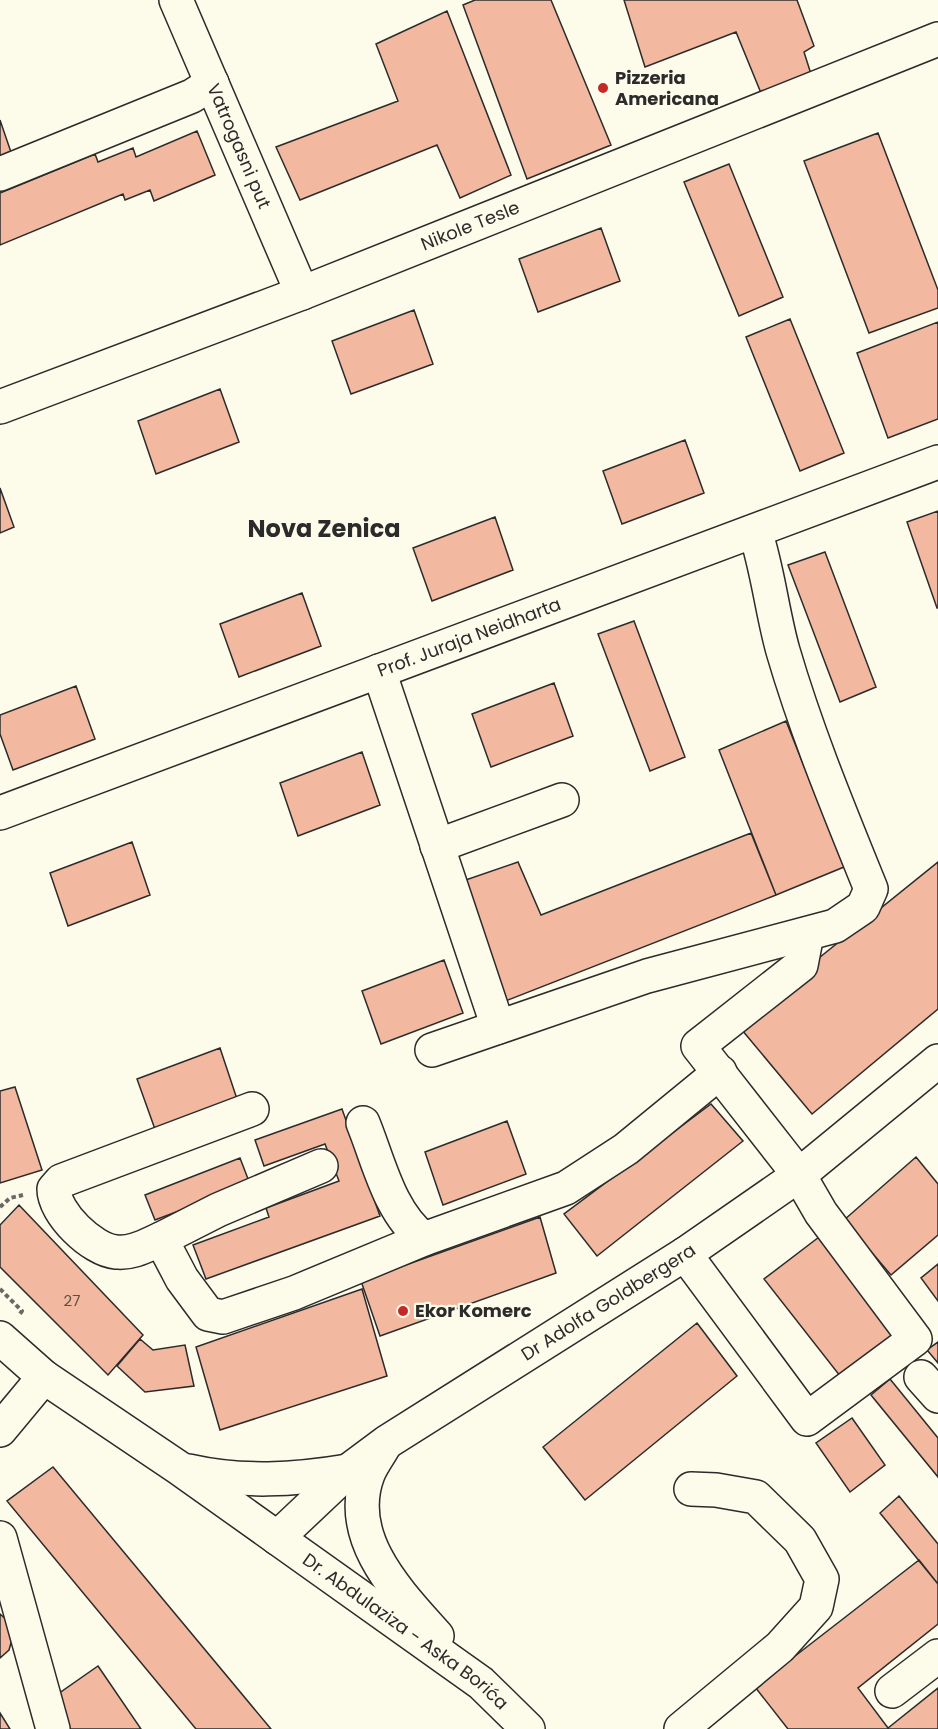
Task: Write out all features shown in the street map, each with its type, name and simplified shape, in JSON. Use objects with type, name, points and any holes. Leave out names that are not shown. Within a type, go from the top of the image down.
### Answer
[{"type":"street","name":"Vatrogasni put","points":[[176,0],[302,292]]},
{"type":"street","name":"Nikole Tesle","points":[[0,407],[302,292],[938,39]]},
{"type":"street","points":[[0,174],[192,96],[212,83]]},
{"type":"street","name":"Prof. Juraja Neidharta","points":[[0,813],[938,462]]},
{"type":"street","points":[[432,1050],[646,976],[835,926],[863,907],[871,889],[802,713],[782,648],[764,560],[754,531]]},
{"type":"street","points":[[379,671],[498,1027]]},
{"type":"street","points":[[437,846],[562,800]]},
{"type":"street","points":[[685,1254],[807,1419],[915,1340],[821,1213],[799,1175],[699,1046],[801,965],[807,934]]},
{"type":"street","name":"Dr Adolfa Goldbergera","points":[[277,1539],[348,1471],[387,1442],[685,1254],[799,1175],[938,1061]]},
{"type":"street","points":[[161,1239],[182,1279],[208,1314],[223,1317],[294,1293],[424,1239],[566,1188],[626,1149],[720,1072]]},
{"type":"street","points":[[252,1109],[61,1181],[54,1189],[54,1198],[72,1224],[94,1245],[116,1252],[139,1250],[218,1210],[321,1166]]},
{"type":"street","points":[[363,1123],[395,1204],[410,1228],[424,1239]]},
{"type":"street","points":[[0,1338],[44,1377],[179,1468],[214,1477],[263,1480],[348,1471]]},
{"type":"street","points":[[0,1430],[44,1377]]},
{"type":"street","points":[[387,1442],[368,1474],[362,1515],[366,1537],[382,1568],[408,1602],[481,1683]]},
{"type":"street","name":"Dr. Abdulaziza - Aska Borića","points":[[179,1468],[481,1683],[528,1729]]},
{"type":"street","points":[[681,1729],[780,1647],[816,1607],[822,1580],[800,1540],[756,1497],[716,1490],[691,1489]]},
{"type":"street","points":[[0,1538],[53,1729]]},
{"type":"street","points":[[892,1691],[938,1656]]},
{"type":"building","points":[[475,0],[551,0],[611,145],[527,179],[463,5]]},
{"type":"building","points":[[624,0],[797,0],[814,46],[804,52],[811,74],[761,93],[736,32],[645,67]]},
{"type":"building","points":[[447,11],[511,175],[460,198],[437,145],[300,200],[276,147],[398,101],[376,44]]},
{"type":"building","points":[[0,120],[14,161],[0,166]]},
{"type":"building","points":[[197,131],[215,175],[154,201],[150,190],[125,200],[123,194],[0,245],[0,193],[95,154],[98,162],[133,148],[136,157]]},
{"type":"building","points":[[878,133],[938,290],[938,308],[869,333],[804,161]]},
{"type":"building","points":[[729,164],[783,297],[739,316],[684,182]]},
{"type":"building","points":[[601,228],[620,281],[538,312],[519,259]]},
{"type":"building","points":[[414,310],[433,364],[351,394],[332,341]]},
{"type":"building","points":[[790,319],[844,453],[800,471],[746,337]]},
{"type":"building","points":[[938,322],[938,419],[888,438],[857,353]]},
{"type":"building","points":[[220,389],[239,442],[156,474],[138,421]]},
{"type":"building","points":[[685,440],[704,493],[622,524],[603,471]]},
{"type":"building","points":[[0,488],[14,527],[0,533]]},
{"type":"building","points":[[938,511],[938,608],[937,608],[907,522]]},
{"type":"building","points":[[495,517],[513,570],[432,601],[413,548]]},
{"type":"building","points":[[825,552],[876,687],[840,702],[788,565]]},
{"type":"building","points":[[302,593],[321,646],[239,677],[220,624]]},
{"type":"building","points":[[634,621],[685,757],[650,771],[598,634]]},
{"type":"building","points":[[554,683],[573,736],[491,767],[472,714]]},
{"type":"building","points":[[76,686],[95,739],[13,770],[0,734],[0,715]]},
{"type":"building","points":[[786,721],[844,867],[776,895],[719,750]]},
{"type":"building","points":[[362,752],[380,805],[298,836],[280,783]]},
{"type":"building","points":[[751,833],[776,895],[503,1002],[457,883],[518,862],[541,915]]},
{"type":"building","points":[[132,842],[150,895],[68,926],[50,873]]},
{"type":"building","points":[[938,862],[938,1009],[812,1114],[737,1024]]},
{"type":"building","points":[[444,960],[463,1013],[381,1044],[362,991]]},
{"type":"building","points":[[220,1048],[238,1102],[156,1132],[137,1079]]},
{"type":"building","points":[[15,1087],[42,1170],[0,1183],[0,1091]]},
{"type":"building","points":[[711,1104],[743,1141],[597,1256],[564,1214]]},
{"type":"building","points":[[342,1109],[380,1216],[206,1279],[193,1245],[269,1217],[266,1208],[339,1181],[325,1144],[264,1166],[255,1140]]},
{"type":"building","points":[[507,1121],[526,1174],[443,1205],[425,1152]]},
{"type":"building","points":[[916,1157],[938,1184],[938,1235],[891,1275],[844,1220]]},
{"type":"building","points":[[240,1158],[250,1184],[155,1220],[145,1195]]},
{"type":"building","points":[[19,1205],[143,1335],[108,1375],[0,1267],[0,1225]]},
{"type":"building","points":[[540,1217],[556,1273],[380,1336],[361,1281]]},
{"type":"building","points":[[823,1234],[897,1340],[844,1381],[764,1279]]},
{"type":"building","points":[[938,1264],[938,1301],[921,1278]]},
{"type":"building","points":[[362,1289],[387,1376],[220,1430],[196,1347]]},
{"type":"building","points":[[697,1323],[737,1376],[585,1500],[543,1447]]},
{"type":"building","points":[[140,1339],[153,1350],[185,1345],[194,1386],[145,1392],[117,1366]]},
{"type":"building","points":[[938,1342],[938,1363],[927,1350]]},
{"type":"building","points":[[890,1379],[938,1438],[938,1477],[871,1395]]},
{"type":"building","points":[[852,1418],[885,1465],[850,1492],[816,1443]]},
{"type":"building","points":[[53,1467],[271,1729],[196,1729],[7,1501]]},
{"type":"building","points":[[899,1496],[938,1544],[938,1584],[880,1513]]},
{"type":"building","points":[[919,1560],[938,1584],[938,1624],[858,1688],[888,1728],[938,1688],[938,1729],[788,1729],[755,1687]]},
{"type":"building","points":[[0,1614],[9,1622],[13,1636],[9,1650],[0,1658]]},
{"type":"building","points":[[98,1666],[141,1729],[68,1729],[48,1701]]},
{"type":"building","points":[[0,1713],[10,1729],[0,1729]]},
{"type":"place","name":"Pizzeria Americana","points":[[603,88]]},
{"type":"place","name":"Ekor Komerc","points":[[403,1311]]},
{"type":"district","name":"Nova Zenica","points":[[324,529]]}]
